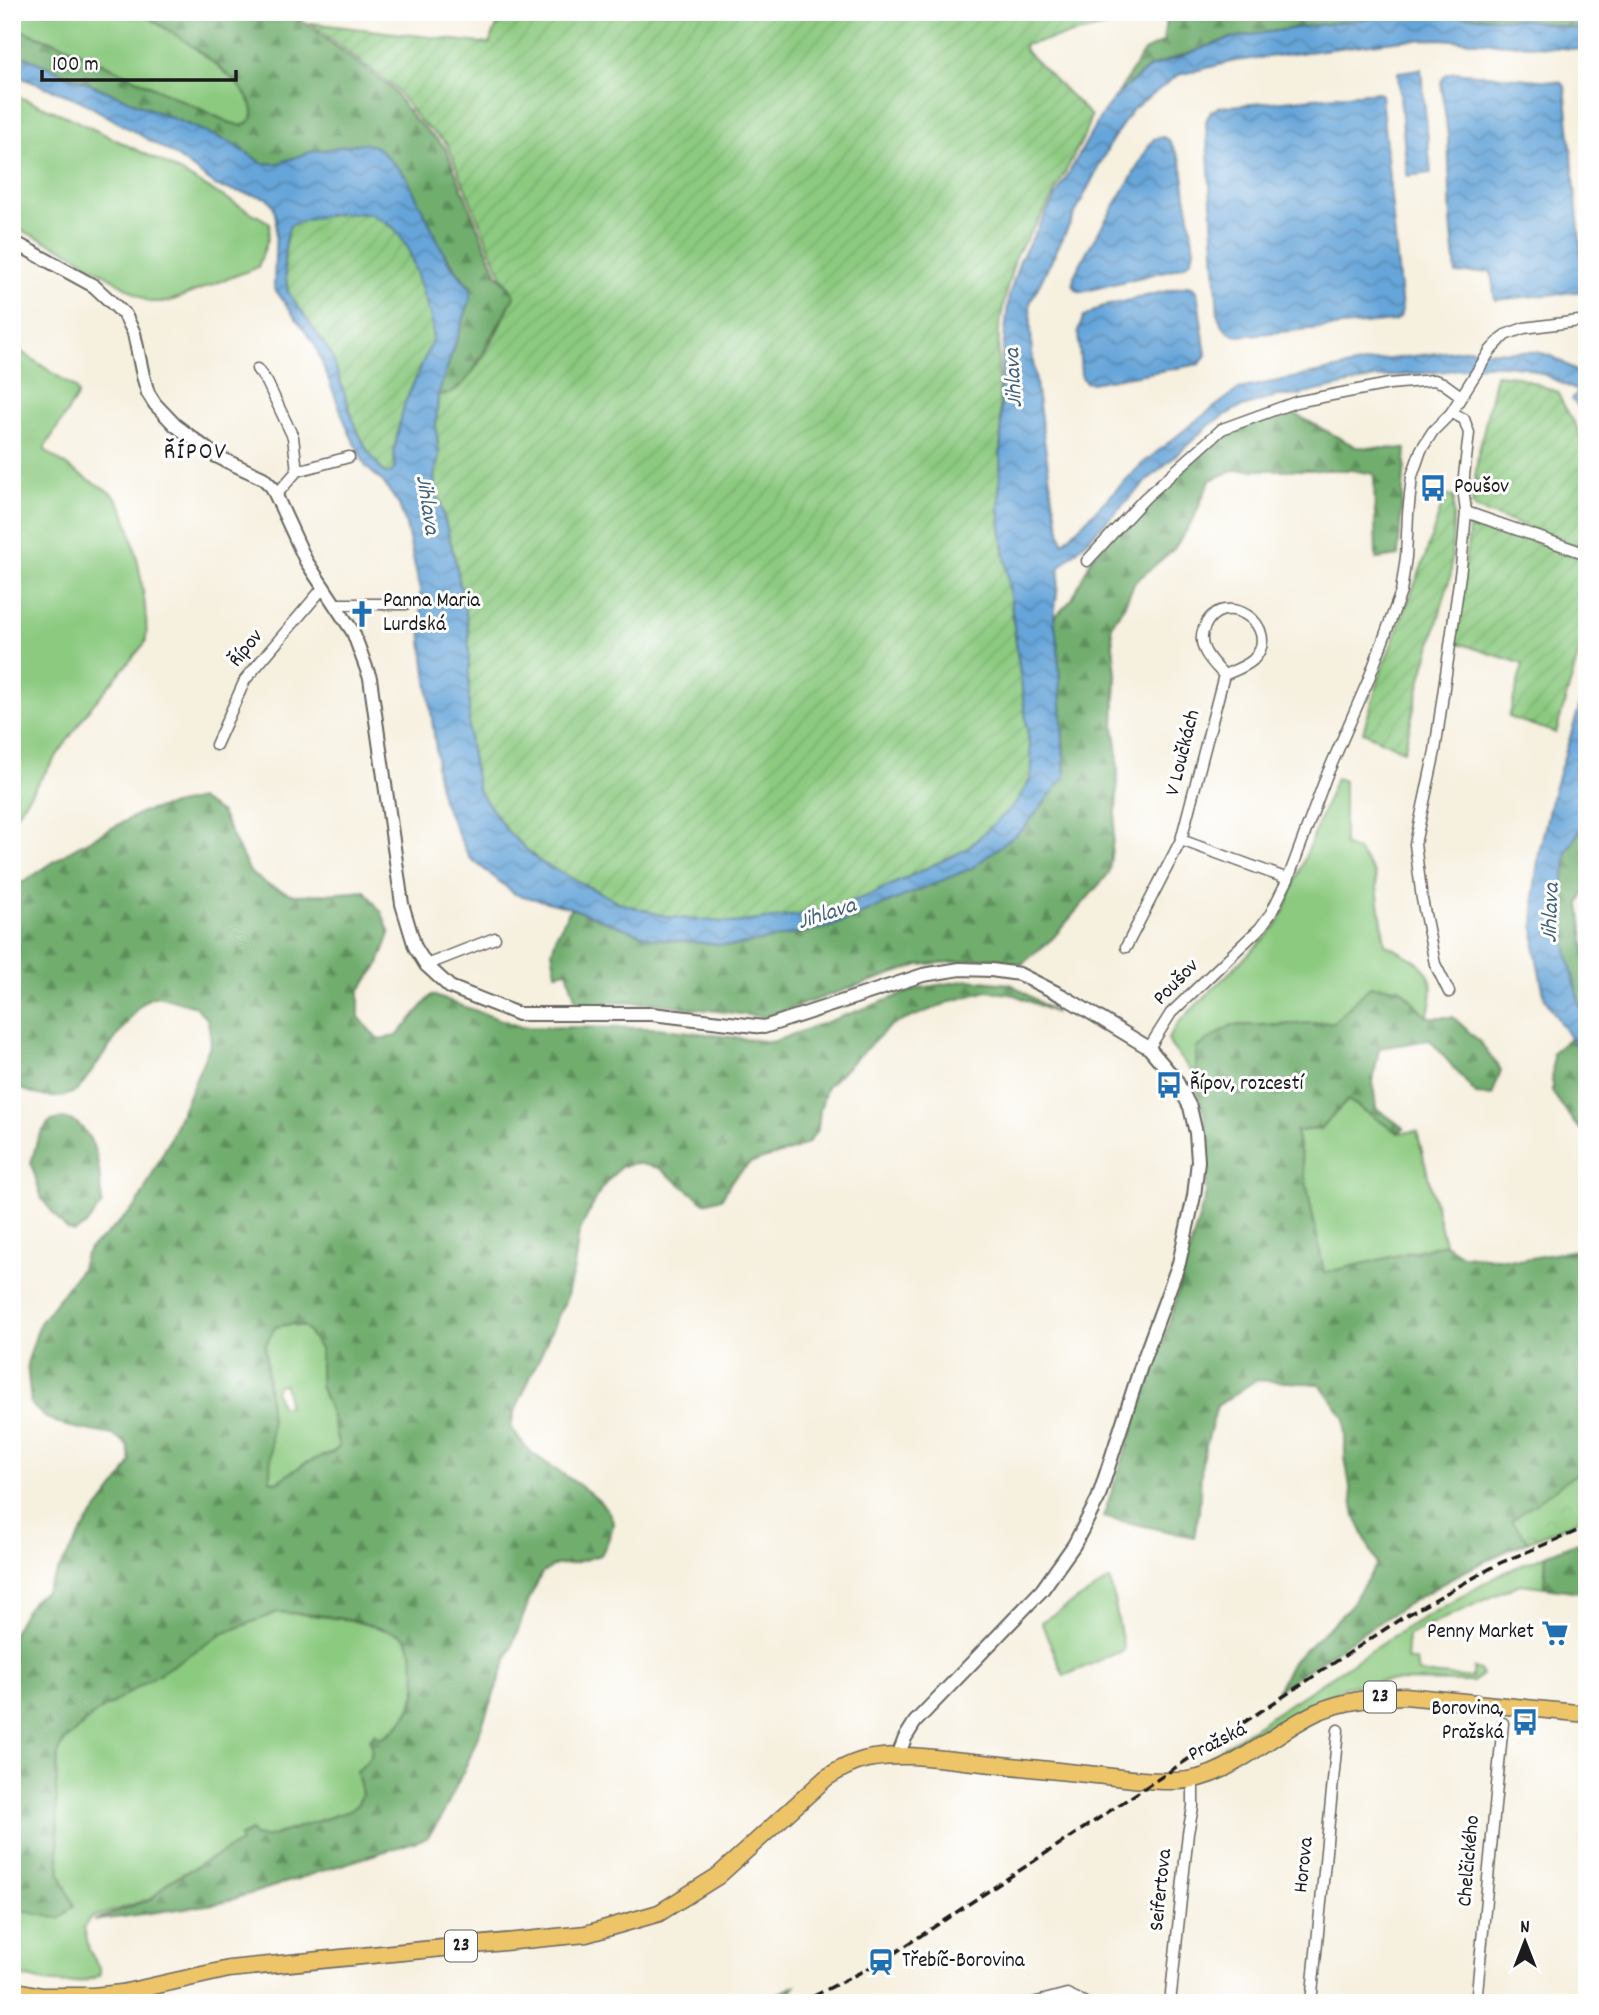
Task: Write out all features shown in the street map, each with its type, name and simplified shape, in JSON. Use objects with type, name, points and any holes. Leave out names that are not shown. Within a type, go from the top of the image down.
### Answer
[{"type":"main road","name":"Pražská","points":[[12,1990],[42,1996],[93,1996],[122,1993],[229,1969],[586,1934],[659,1913],[718,1876],[816,1785],[835,1772],[875,1757],[932,1758],[1131,1779],[1193,1781],[1227,1766],[1301,1720],[1347,1702],[1405,1696],[1587,1714]]},
{"type":"street","points":[[12,241],[94,286],[125,315],[134,333],[148,393],[155,404],[175,425],[216,456],[265,479],[272,487],[306,561],[353,632],[370,678],[402,904],[415,947],[426,965],[450,987],[518,1013],[652,1014],[764,1027],[923,975],[960,969],[991,970],[1019,974],[1041,984],[1149,1048],[1176,1080],[1189,1107],[1196,1133],[1198,1161],[1194,1196],[1179,1263],[1141,1366],[1098,1499],[1074,1545],[1042,1590],[915,1722],[898,1756]]},
{"type":"street","name":"Poušov","points":[[1149,1048],[1171,1013],[1260,928],[1271,914],[1288,880],[1326,777],[1368,681],[1401,592],[1412,476],[1421,450],[1433,431],[1451,413],[1497,342],[1510,332],[1524,328],[1587,320]]},
{"type":"street","points":[[257,369],[267,382],[293,437],[297,471]]},
{"type":"street","points":[[1087,561],[1145,498],[1222,429],[1296,402],[1389,384],[1434,380],[1461,396]]},
{"type":"street","points":[[1449,992],[1435,964],[1422,899],[1415,844],[1435,751],[1461,568],[1466,512],[1464,476],[1469,433],[1464,419],[1451,413]]},
{"type":"street","points":[[276,495],[297,471],[349,457]]},
{"type":"street","points":[[1466,512],[1587,554]]},
{"type":"street","name":"Řípov","points":[[216,745],[245,680],[323,588]]},
{"type":"street","points":[[335,604],[406,604]]},
{"type":"street","points":[[1238,610],[1245,612],[1255,622],[1261,634],[1260,648],[1247,665],[1224,675],[1204,651],[1203,630],[1217,613],[1238,610]]},
{"type":"street","name":"V Loučkách","points":[[1126,947],[1181,840],[1224,675]]},
{"type":"street","points":[[1181,840],[1288,880]]},
{"type":"street","points":[[426,965],[495,937]]},
{"type":"street","name":"Chelčického","points":[[1476,2003],[1503,1723]]},
{"type":"street","name":"Horova","points":[[1311,2003],[1338,1730]]},
{"type":"street","name":"Seifertova","points":[[1170,2003],[1193,1807],[1193,1781]]},
{"type":"street","points":[[1033,2003],[1067,1994],[1086,2003]]},
{"type":"green space","points":[[12,12],[138,12],[186,42],[225,72],[250,102],[253,115],[249,122],[242,126],[228,122],[65,46],[12,27]]},
{"type":"green space","points":[[138,12],[285,12],[307,24],[391,88],[415,120],[445,147],[497,274],[515,295],[468,380],[448,394],[438,395],[470,300],[471,289],[363,143],[311,152],[276,164],[262,163],[232,143],[12,52],[12,27],[65,46],[228,122],[242,126],[250,120],[253,115],[250,102],[225,72],[186,42]]},
{"type":"green space","points":[[503,12],[1153,12],[1152,19],[1024,45],[1025,50],[1091,116],[1084,136],[1047,207],[1016,255],[999,328],[999,510],[1032,767],[1030,780],[1016,803],[967,849],[870,895],[822,912],[734,923],[668,917],[620,903],[540,862],[509,833],[478,790],[469,738],[469,632],[456,563],[434,479],[439,456],[436,426],[438,395],[449,394],[469,377],[487,350],[515,295],[501,275],[447,144],[419,120],[394,87],[310,23],[489,44]]},
{"type":"green space","points":[[1167,12],[1517,12],[1587,19],[1587,31],[1528,20],[1443,15],[1382,17],[1309,26],[1231,38],[1149,67],[1117,95],[1144,51],[1163,42]]},
{"type":"green space","points":[[12,94],[66,116],[162,162],[270,223],[268,239],[258,267],[168,302],[149,302],[69,252],[12,226]]},
{"type":"green space","points":[[371,214],[394,228],[408,247],[431,318],[433,339],[404,405],[394,450],[395,467],[392,473],[388,474],[367,450],[355,425],[331,354],[288,292],[284,263],[290,226],[322,216]]},
{"type":"green space","points":[[16,348],[75,388],[78,395],[45,450],[110,493],[122,508],[139,569],[146,631],[145,643],[90,708],[12,820],[12,349]]},
{"type":"green space","points":[[1496,374],[1516,376],[1558,392],[1576,425],[1587,474],[1587,549],[1476,509],[1472,504],[1478,456]]},
{"type":"green space","points":[[1291,412],[1356,447],[1406,449],[1398,556],[1376,559],[1374,474],[1351,470],[1235,470],[1210,480],[1193,520],[1174,549],[1135,582],[1111,626],[1116,674],[1114,726],[1118,772],[1109,873],[1053,938],[1021,965],[992,958],[919,965],[765,1017],[651,1003],[576,1002],[567,971],[556,973],[552,951],[557,934],[571,908],[651,938],[734,946],[830,927],[972,868],[1065,777],[1054,618],[1072,599],[1093,556],[1140,509],[1226,433]]},
{"type":"green space","points":[[1445,495],[1454,497],[1451,574],[1404,751],[1363,732],[1383,666],[1423,563]]},
{"type":"green space","points":[[1475,520],[1587,561],[1587,625],[1556,733],[1509,717],[1523,664],[1455,642],[1470,523]]},
{"type":"green space","points":[[1336,778],[1344,781],[1344,845],[1358,851],[1375,874],[1385,944],[1410,957],[1426,970],[1432,989],[1427,1017],[1400,988],[1371,986],[1334,1022],[1232,1025],[1196,1048],[1196,1077],[1168,1039],[1178,1023],[1280,921]]},
{"type":"green space","points":[[199,799],[221,813],[250,872],[268,885],[294,895],[365,891],[382,913],[390,934],[378,966],[359,991],[359,1017],[377,1039],[397,1036],[432,995],[521,1027],[657,1028],[772,1042],[920,988],[969,980],[1011,984],[1056,1013],[1015,995],[987,991],[952,1001],[890,1026],[827,1086],[818,1129],[808,1143],[750,1163],[732,1180],[722,1198],[705,1203],[659,1168],[636,1163],[620,1167],[601,1189],[579,1232],[566,1299],[514,1413],[511,1427],[532,1453],[603,1505],[613,1524],[611,1532],[601,1555],[556,1565],[542,1573],[470,1757],[441,1818],[427,1838],[221,1903],[93,1921],[153,1898],[168,1882],[241,1842],[239,1837],[251,1831],[254,1836],[265,1838],[349,1811],[358,1804],[362,1794],[357,1772],[371,1757],[372,1746],[369,1740],[375,1733],[380,1738],[390,1733],[402,1722],[413,1705],[417,1689],[412,1652],[407,1639],[359,1622],[278,1612],[224,1633],[95,1714],[66,1740],[58,1751],[56,1788],[60,1875],[74,1905],[60,1918],[12,1909],[12,1634],[30,1605],[45,1592],[88,1522],[131,1462],[124,1442],[113,1435],[66,1426],[46,1418],[31,1405],[27,1363],[40,1323],[80,1270],[85,1255],[137,1205],[169,1141],[211,1043],[208,1020],[196,1007],[158,996],[148,999],[137,1009],[78,1090],[61,1097],[53,1097],[37,1095],[12,1085],[12,874],[22,883],[76,847],[142,812]],"holes":[[[291,1324],[305,1327],[320,1349],[320,1385],[339,1447],[276,1482],[270,1480],[271,1423],[265,1346],[275,1327]]]},
{"type":"green space","points":[[1587,819],[1587,887],[1580,903],[1587,964],[1587,1025],[1583,1020],[1566,945],[1561,903],[1567,851]]},
{"type":"green space","points":[[1371,986],[1400,988],[1427,1017],[1453,1017],[1479,1041],[1501,1070],[1492,1096],[1476,1094],[1430,1040],[1379,1048],[1373,1082],[1376,1108],[1404,1128],[1398,1133],[1348,1100],[1320,1129],[1296,1131],[1324,1273],[1445,1244],[1462,1255],[1519,1260],[1576,1250],[1587,1255],[1587,1466],[1512,1521],[1529,1541],[1431,1590],[1277,1690],[1292,1662],[1348,1609],[1377,1564],[1355,1517],[1345,1457],[1345,1419],[1320,1384],[1256,1380],[1217,1406],[1202,1460],[1199,1511],[1194,1537],[1103,1517],[1164,1340],[1206,1193],[1207,1140],[1204,1112],[1196,1088],[1196,1048],[1232,1025],[1334,1022]]},
{"type":"green space","points":[[1570,1038],[1587,1060],[1587,1135],[1575,1124],[1552,1092],[1553,1052]]},
{"type":"green space","points":[[1348,1100],[1398,1133],[1417,1131],[1445,1244],[1324,1273],[1296,1131],[1320,1129]]},
{"type":"green space","points":[[62,1118],[78,1124],[85,1132],[91,1140],[98,1161],[102,1204],[85,1226],[74,1232],[66,1229],[42,1199],[31,1163],[38,1138],[49,1122]]},
{"type":"green space","points":[[291,1324],[305,1327],[320,1349],[320,1385],[339,1447],[306,1463],[277,1482],[270,1480],[271,1423],[265,1346],[275,1327]],"holes":[[[278,1384],[285,1385],[288,1406],[280,1406],[275,1391]]]},
{"type":"green space","points":[[1587,1466],[1587,1517],[1529,1541],[1511,1521]]},
{"type":"green space","points":[[1587,1538],[1587,1593],[1544,1587],[1546,1555]]},
{"type":"green space","points":[[1546,1555],[1544,1587],[1520,1584],[1408,1635],[1406,1659],[1416,1661],[1418,1673],[1472,1678],[1474,1668],[1480,1670],[1482,1675],[1473,1682],[1386,1681],[1345,1687],[1224,1754],[1209,1757],[1407,1627],[1505,1572]]},
{"type":"green space","points":[[1110,1580],[1124,1650],[1064,1676],[1041,1622]]},
{"type":"green space","points":[[278,1612],[342,1619],[389,1630],[404,1637],[410,1647],[416,1675],[414,1700],[401,1723],[372,1746],[371,1757],[357,1772],[363,1795],[358,1804],[349,1811],[265,1838],[254,1836],[251,1831],[239,1837],[242,1842],[168,1882],[153,1898],[90,1918],[84,1927],[89,1950],[100,1969],[100,1975],[79,1982],[56,1983],[33,1980],[12,1973],[12,1909],[55,1918],[73,1905],[60,1875],[56,1788],[58,1751],[66,1740],[95,1714],[224,1633]]},
{"type":"green space","points":[[795,1986],[780,2002],[757,2003]]},
{"type":"water","name":"Jihlava","points":[[1443,15],[1528,20],[1587,31],[1587,50],[1440,39],[1403,40],[1235,61],[1178,75],[1133,109],[1112,140],[1030,303],[1032,353],[1038,398],[1052,494],[1063,543],[1142,464],[1239,389],[1374,361],[1470,349],[1532,352],[1555,358],[1584,377],[1587,383],[1587,409],[1583,413],[1572,399],[1579,392],[1545,375],[1525,367],[1481,365],[1375,378],[1294,396],[1277,396],[1236,409],[1211,424],[1148,480],[1060,567],[1054,618],[1065,777],[1023,829],[972,868],[830,927],[734,946],[651,938],[571,908],[515,894],[469,857],[442,800],[422,641],[420,590],[406,525],[399,505],[383,482],[366,467],[349,432],[315,345],[274,288],[276,219],[273,205],[267,198],[218,187],[173,154],[79,100],[12,74],[12,52],[232,143],[262,163],[276,164],[311,152],[363,143],[377,147],[406,176],[448,261],[471,289],[470,300],[438,395],[436,426],[439,456],[434,479],[456,563],[469,632],[469,738],[478,790],[509,833],[540,862],[620,903],[668,917],[734,923],[822,912],[870,895],[967,849],[1016,803],[1030,780],[1032,767],[999,510],[1001,367],[1009,296],[1020,260],[1103,112],[1117,95],[1149,68],[1231,38],[1382,17]],"holes":[[[371,214],[394,228],[408,248],[431,318],[433,339],[404,405],[394,450],[395,467],[388,474],[383,472],[367,450],[355,425],[331,354],[288,292],[284,263],[290,226],[330,215]]]},
{"type":"water","points":[[1421,69],[1431,173],[1407,176],[1398,72]]},
{"type":"water","points":[[1454,72],[1560,82],[1565,86],[1585,291],[1495,300],[1491,271],[1456,274],[1448,136],[1441,82],[1445,75]]},
{"type":"water","points":[[1378,92],[1381,95],[1402,310],[1400,317],[1394,321],[1238,336],[1230,333],[1218,315],[1206,121],[1211,111],[1220,107]]},
{"type":"water","points":[[1163,137],[1169,140],[1181,161],[1194,249],[1192,258],[1181,267],[1082,292],[1076,290],[1073,284],[1074,276],[1087,251],[1149,145],[1154,139]]},
{"type":"water","points":[[1187,286],[1197,291],[1206,355],[1200,364],[1085,382],[1081,375],[1078,331],[1083,318],[1101,307]]},
{"type":"water","name":"Jihlava","points":[[1587,682],[1587,722],[1574,775],[1578,779],[1587,770],[1587,819],[1567,851],[1561,903],[1566,945],[1583,1020],[1587,1025],[1587,1060],[1545,999],[1535,951],[1534,892],[1539,853],[1552,796]]},
{"type":"railway","points":[[800,2003],[881,1962],[1402,1618],[1500,1563],[1587,1527]]},
{"type":"place","name":"Poušov","points":[[1433,488]]},
{"type":"place","name":"Panna Maria Lurdská","points":[[362,614]]},
{"type":"place","name":"Řípov, rozcestí","points":[[1169,1085]]},
{"type":"place","name":"Penny Market","points":[[1555,1633]]},
{"type":"place","name":"Borovina, Pražská","points":[[1525,1722]]},
{"type":"place","name":"Třebíč-Borovina","points":[[881,1962]]},
{"type":"district","name":"ŘÍPOV","points":[[196,453]]}]
